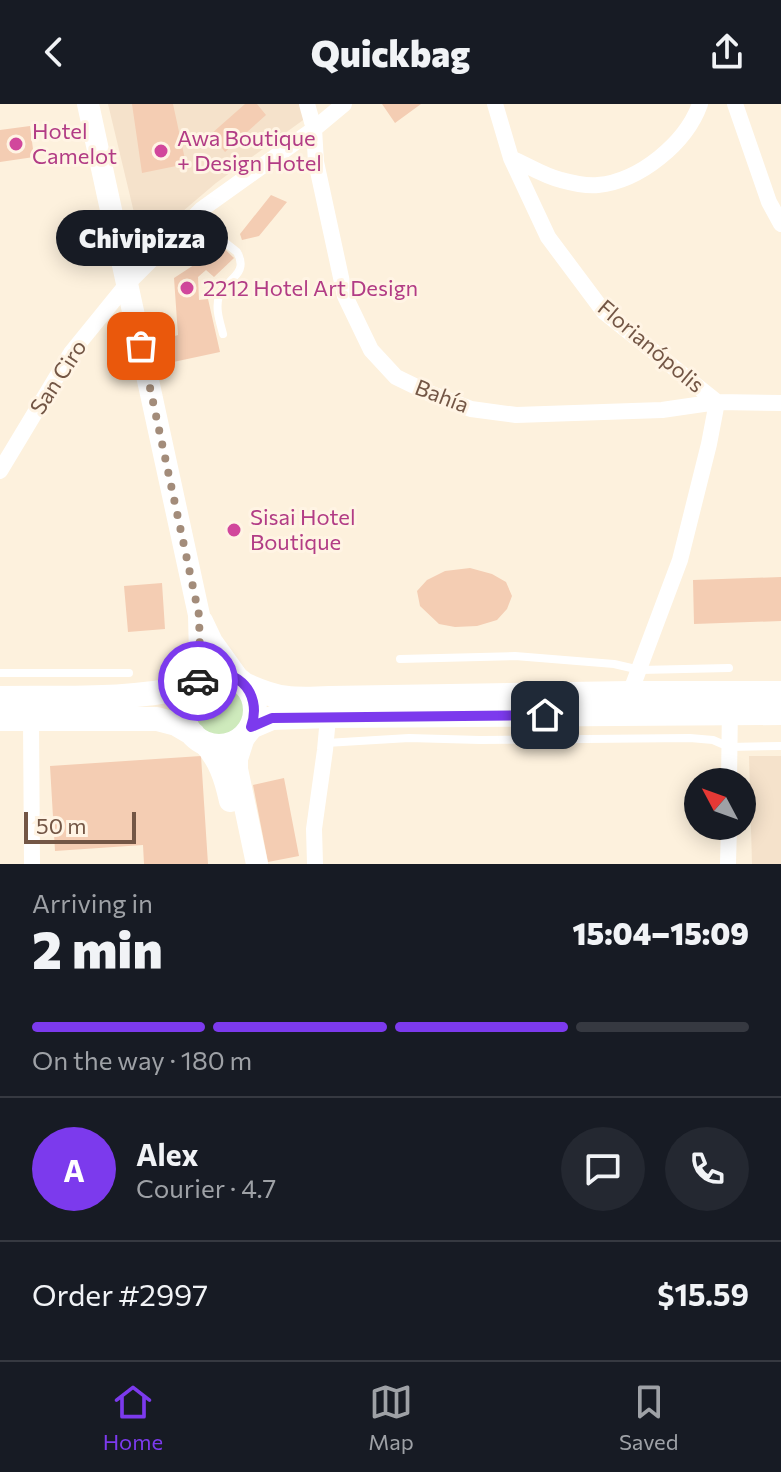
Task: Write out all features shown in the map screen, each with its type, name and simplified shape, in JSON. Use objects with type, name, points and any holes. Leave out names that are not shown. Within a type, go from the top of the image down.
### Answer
[{"type":"main road","points":[[0,698],[134,696],[164,692],[219,674],[264,693],[329,707],[730,705],[781,693]]},
{"type":"main road","points":[[0,719],[157,719],[176,724],[198,738],[221,746],[238,740],[254,718],[254,700],[242,682]]},
{"type":"main road","points":[[194,684],[187,695],[184,716],[198,738]]},
{"type":"main road","points":[[248,730],[272,718],[329,707],[630,693],[781,713]]},
{"type":"street","points":[[88,104],[199,615],[200,655],[194,684]]},
{"type":"street","name":"Bahía","points":[[307,104],[314,129],[316,162],[345,296],[371,350],[396,377],[471,409],[516,415],[662,410],[717,402],[781,403]]},
{"type":"street","name":"San Ciro","points":[[0,471],[71,353],[127,284],[213,200],[314,129],[344,104]]},
{"type":"street","name":"Florianópolis","points":[[495,104],[511,158],[548,237],[604,312],[717,402],[680,560],[630,693]]},
{"type":"street","points":[[511,158],[560,180],[572,182],[598,185],[635,175],[667,153],[696,115],[700,104]]},
{"type":"street","points":[[735,104],[769,202],[781,224]]},
{"type":"street","points":[[199,615],[212,642],[242,682]]},
{"type":"street","points":[[729,768],[730,705]]},
{"type":"street","points":[[315,864],[314,829],[329,707]]},
{"type":"street","points":[[31,719],[32,864]]},
{"type":"street","points":[[248,730],[237,759],[237,769],[249,857]]},
{"type":"street","points":[[198,738],[216,758],[249,857]]},
{"type":"street","points":[[728,864],[729,840]]},
{"type":"lane","points":[[193,217],[237,252],[241,259],[240,269],[220,294],[217,310],[223,334]]},
{"type":"lane","points":[[400,659],[515,656],[614,664],[640,670],[729,668]]},
{"type":"lane","points":[[0,673],[129,673]]},
{"type":"lane","points":[[326,743],[409,738],[690,738],[713,740],[729,747],[781,746]]},
{"type":"shaded area","points":[[108,104],[302,104],[306,118],[216,183],[142,246]]},
{"type":"shaded area","points":[[749,756],[781,756],[781,864],[752,864],[751,840],[756,840],[756,768],[749,768]]},
{"type":"green space","points":[[218,680],[239,688],[247,709],[239,730],[218,738],[197,730],[189,709],[197,688]]},
{"type":"building","name":"Awa Boutique + Design Hotel","points":[[132,104],[173,104],[186,164],[142,173]]},
{"type":"building","points":[[245,104],[257,104],[266,115],[225,152],[211,134]]},
{"type":"building","points":[[382,104],[421,104],[395,123]]},
{"type":"building","name":"Hotel Camelot","points":[[30,126],[34,157],[0,162],[0,130]]},
{"type":"building","points":[[271,195],[287,202],[259,236],[242,240],[240,234]]},
{"type":"building","name":"2212 Hotel Art Design","points":[[207,232],[234,258],[214,277],[206,270],[198,277],[199,300],[208,299],[220,352],[164,364],[161,340],[178,335],[174,278],[197,263],[186,253]]},
{"type":"building","points":[[470,568],[506,582],[512,596],[507,609],[497,620],[477,626],[439,624],[420,606],[417,591],[427,580],[445,571]]},
{"type":"building","points":[[781,577],[781,621],[694,624],[693,580]]},
{"type":"building","points":[[162,583],[165,629],[128,632],[124,586]]},
{"type":"building","points":[[201,756],[208,864],[144,864],[143,845],[55,851],[50,766]]},
{"type":"building","points":[[284,778],[299,856],[268,862],[253,785]]},
{"type":"way so far","points":[[141,346],[199,615],[200,655],[196,683],[198,681]]},
{"type":"place","name":"Hotel Camelot","points":[[16,144]]},
{"type":"place","name":"Awa Boutique + Design Hotel","points":[[161,151]]},
{"type":"place","name":"2212 Hotel Art Design","points":[[187,288]]},
{"type":"place","name":"Chivipizza","points":[[141,346]]},
{"type":"place","name":"Sisai Hotel Boutique","points":[[234,530]]},
{"type":"route","points":[[198,681],[219,674],[233,677],[244,684],[254,700],[251,727],[272,718],[545,715]]}]
